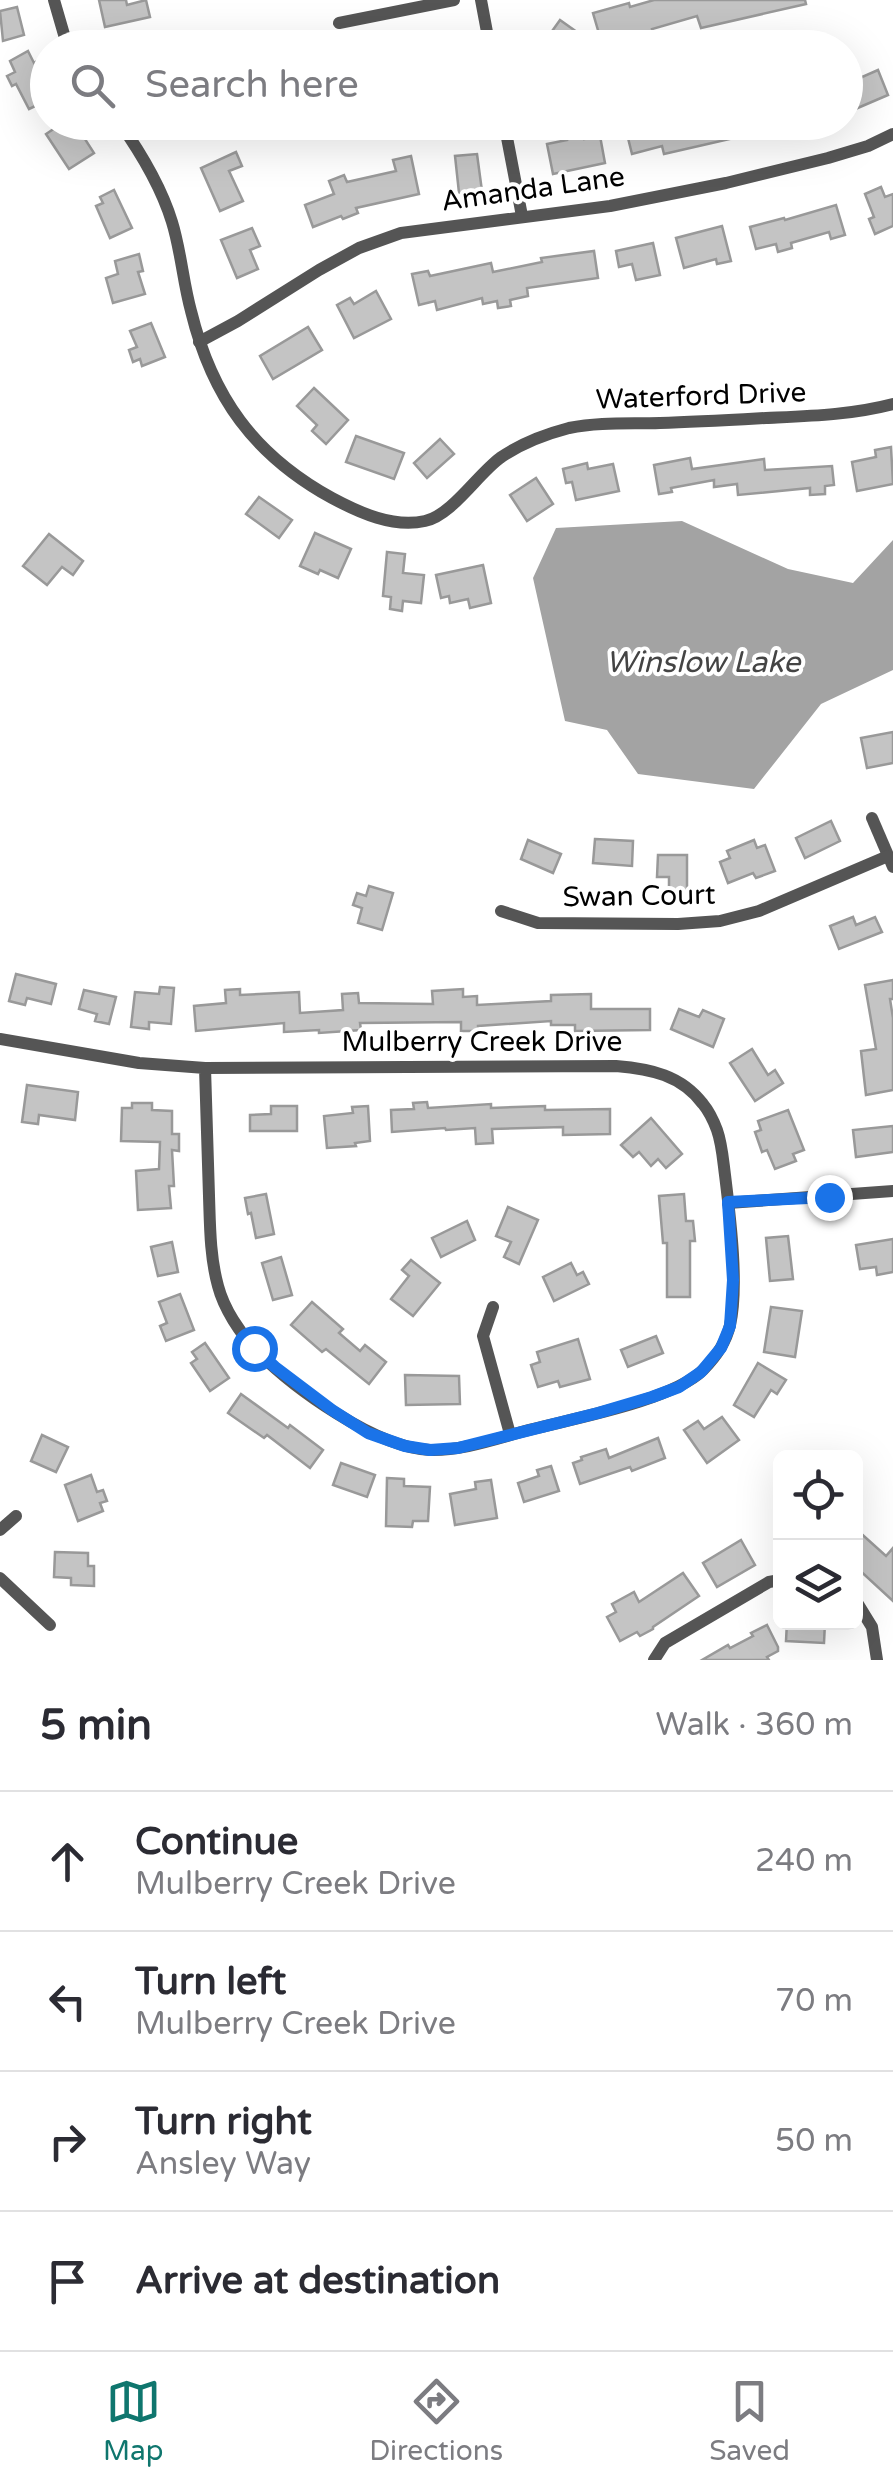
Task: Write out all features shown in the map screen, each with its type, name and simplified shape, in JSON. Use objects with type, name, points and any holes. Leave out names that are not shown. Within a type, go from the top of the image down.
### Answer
[{"type":"street","points":[[54,0],[63,30]]},
{"type":"street","points":[[339,24],[454,0]]},
{"type":"street","points":[[481,0],[487,30]]},
{"type":"street","name":"Amanda Lane","points":[[199,342],[359,248],[401,232],[610,206],[726,183],[828,158],[893,134]]},
{"type":"street","name":"Waterford Drive","points":[[130,140],[156,181],[172,223],[199,342],[212,376],[233,411],[258,443],[295,477],[379,519],[406,524],[431,520],[500,459],[528,442],[565,429],[605,422],[842,415],[893,404]]},
{"type":"street","points":[[507,140],[522,216]]},
{"type":"street","points":[[872,818],[890,861]]},
{"type":"street","name":"Swan Court","points":[[501,911],[538,923],[720,921],[758,911],[890,861]]},
{"type":"street","name":"Mulberry Creek Drive","points":[[0,1039],[139,1063],[205,1068],[651,1069],[680,1082],[704,1104],[717,1129],[728,1202],[733,1280],[730,1326],[721,1348],[701,1372],[679,1387],[598,1413],[458,1448],[430,1450],[405,1446],[368,1433],[332,1410],[254,1348],[233,1320],[218,1290],[211,1255],[205,1068]]},
{"type":"street","points":[[728,1202],[893,1191]]},
{"type":"street","points":[[493,1307],[483,1336],[510,1434]]},
{"type":"street","points":[[0,1530],[16,1516]]},
{"type":"street","points":[[0,1578],[50,1625]]},
{"type":"street","points":[[654,1660],[664,1643],[773,1581]]},
{"type":"street","points":[[863,1612],[872,1627],[877,1660]]},
{"type":"water","name":"Winslow Lake","points":[[682,521],[788,569],[853,583],[893,540],[893,670],[821,704],[754,789],[638,774],[607,730],[565,721],[533,578],[556,528]]},
{"type":"building","points":[[99,0],[126,0],[127,5],[146,0],[150,17],[105,27]]},
{"type":"building","points":[[654,0],[805,0],[806,4],[701,28],[697,16],[652,30],[598,30],[593,13],[629,3],[630,7]]},
{"type":"building","points":[[17,7],[24,35],[3,41],[0,11]]},
{"type":"building","points":[[560,20],[574,30],[553,30]]},
{"type":"building","points":[[28,51],[30,55],[29,109],[16,84],[12,86],[7,76],[15,72],[10,61]]},
{"type":"building","points":[[878,70],[888,95],[863,106],[863,77]]},
{"type":"building","points":[[50,140],[86,140],[94,153],[69,169]]},
{"type":"building","points":[[601,140],[605,163],[553,174],[547,144]]},
{"type":"building","points":[[628,140],[725,140],[664,154],[662,146],[632,154]]},
{"type":"building","points":[[236,152],[242,166],[229,171],[243,201],[220,211],[201,168]]},
{"type":"building","points":[[477,154],[482,191],[459,193],[455,156]]},
{"type":"building","points":[[411,156],[419,194],[356,208],[358,213],[313,227],[305,205],[334,194],[329,181],[344,175],[347,182],[396,171],[393,160]]},
{"type":"building","points":[[881,187],[885,197],[893,194],[893,226],[875,234],[869,219],[874,217],[865,194]]},
{"type":"building","points":[[114,190],[132,228],[110,238],[96,206],[103,203],[100,197]]},
{"type":"building","points":[[836,205],[845,235],[831,239],[829,232],[791,243],[792,248],[778,252],[776,244],[756,249],[750,227]]},
{"type":"building","points":[[722,226],[731,261],[717,264],[716,259],[684,268],[676,238]]},
{"type":"building","points":[[252,228],[260,246],[250,250],[258,269],[237,278],[221,240]]},
{"type":"building","points":[[653,243],[660,275],[636,280],[632,264],[619,267],[616,251]]},
{"type":"building","points":[[594,251],[598,278],[527,288],[528,296],[498,308],[497,301],[483,304],[482,298],[437,310],[435,301],[419,305],[412,274],[428,271],[430,276],[491,263],[493,272],[542,262],[541,258]]},
{"type":"building","points":[[139,254],[143,271],[138,272],[145,294],[113,303],[106,278],[118,274],[115,261]]},
{"type":"building","points":[[376,291],[391,319],[354,338],[337,305],[350,298],[354,304]]},
{"type":"building","points":[[151,323],[165,357],[142,366],[140,359],[133,362],[129,350],[137,347],[130,331]]},
{"type":"building","points":[[308,327],[322,350],[273,379],[260,356]]},
{"type":"building","points":[[314,388],[348,420],[326,444],[312,431],[317,425],[297,406]]},
{"type":"building","points":[[356,436],[404,453],[394,479],[346,462]]},
{"type":"building","points":[[440,439],[454,454],[427,478],[414,463]]},
{"type":"building","points":[[891,447],[893,484],[857,491],[852,462],[876,457],[875,450]]},
{"type":"building","points":[[690,458],[692,469],[764,459],[765,470],[832,466],[834,485],[825,486],[825,494],[810,495],[810,488],[738,495],[737,484],[714,487],[714,480],[659,494],[654,465]]},
{"type":"building","points":[[587,463],[588,469],[613,464],[619,491],[576,500],[572,482],[566,483],[563,469]]},
{"type":"building","points":[[536,478],[553,504],[527,521],[510,495]]},
{"type":"building","points":[[259,497],[292,520],[279,538],[246,514]]},
{"type":"building","points":[[315,533],[351,549],[338,578],[300,566]]},
{"type":"building","points":[[49,534],[83,561],[73,575],[62,567],[47,585],[23,566]]},
{"type":"building","points":[[387,552],[405,554],[403,573],[424,575],[421,603],[403,601],[402,611],[390,609],[391,597],[383,596]]},
{"type":"building","points":[[483,565],[491,603],[470,608],[468,599],[450,603],[449,596],[441,598],[436,575]]},
{"type":"building","points":[[893,732],[893,763],[867,768],[861,738]]},
{"type":"building","points":[[831,821],[840,841],[805,858],[796,838]]},
{"type":"building","points":[[595,839],[633,841],[632,866],[593,863]]},
{"type":"building","points":[[528,840],[561,854],[553,873],[521,859]]},
{"type":"building","points":[[754,840],[757,848],[765,845],[775,871],[756,878],[753,873],[728,883],[720,862],[730,858],[727,851]]},
{"type":"building","points":[[658,855],[687,855],[687,891],[669,891],[669,877],[657,877]]},
{"type":"building","points":[[369,886],[393,893],[382,930],[358,923],[362,908],[353,905],[357,893],[366,896]]},
{"type":"building","points":[[853,917],[856,925],[875,917],[882,932],[839,949],[830,926]]},
{"type":"building","points":[[16,974],[56,984],[51,1004],[27,998],[25,1005],[9,1001]]},
{"type":"building","points":[[893,980],[893,1090],[866,1095],[861,1051],[876,1049],[865,985]]},
{"type":"building","points":[[160,987],[174,988],[171,1024],[149,1022],[149,1029],[131,1027],[135,992],[159,994]]},
{"type":"building","points":[[240,989],[240,995],[299,992],[300,1013],[343,1010],[342,994],[358,993],[359,1003],[433,1004],[432,991],[463,989],[463,997],[477,996],[477,1005],[551,1001],[551,995],[591,994],[591,1009],[650,1009],[650,1030],[575,1031],[575,1025],[551,1025],[551,1021],[478,1026],[478,1031],[461,1031],[461,1022],[360,1023],[361,1030],[319,1033],[284,1032],[284,1023],[196,1031],[194,1006],[226,1003],[225,990]]},
{"type":"building","points":[[84,990],[116,997],[109,1024],[95,1021],[97,1014],[79,1009]]},
{"type":"building","points":[[679,1009],[699,1017],[703,1010],[724,1019],[713,1047],[671,1029]]},
{"type":"building","points":[[752,1049],[768,1075],[775,1070],[783,1083],[755,1101],[730,1063]]},
{"type":"building","points":[[27,1085],[78,1092],[75,1120],[39,1115],[38,1124],[22,1122]]},
{"type":"building","points":[[427,1102],[428,1108],[491,1104],[491,1108],[610,1109],[610,1134],[563,1135],[563,1127],[492,1129],[493,1143],[476,1144],[475,1128],[392,1132],[391,1110],[414,1109],[413,1103]]},
{"type":"building","points":[[132,1103],[152,1103],[152,1110],[172,1111],[172,1134],[179,1134],[179,1151],[172,1150],[171,1208],[138,1210],[136,1171],[159,1169],[160,1142],[121,1141],[122,1108],[132,1108]]},
{"type":"building","points":[[271,1106],[297,1106],[297,1131],[250,1131],[250,1115],[271,1114]]},
{"type":"building","points":[[368,1106],[370,1141],[327,1148],[324,1116],[353,1113],[352,1107]]},
{"type":"building","points":[[788,1110],[804,1150],[793,1154],[796,1161],[775,1169],[767,1150],[762,1152],[755,1132],[761,1130],[758,1121]]},
{"type":"building","points":[[651,1118],[682,1154],[666,1168],[658,1159],[651,1166],[639,1152],[633,1157],[621,1145]]},
{"type":"building","points":[[893,1126],[893,1152],[856,1157],[853,1130]]},
{"type":"building","points":[[266,1194],[274,1234],[256,1238],[245,1198]]},
{"type":"building","points":[[684,1194],[686,1221],[693,1221],[695,1241],[690,1241],[690,1297],[667,1297],[667,1243],[663,1243],[659,1196]]},
{"type":"building","points":[[508,1207],[538,1220],[519,1264],[504,1257],[511,1242],[496,1236]]},
{"type":"building","points":[[467,1221],[475,1240],[441,1257],[432,1238]]},
{"type":"building","points":[[788,1236],[793,1279],[770,1281],[766,1238]]},
{"type":"building","points":[[893,1239],[893,1272],[877,1275],[876,1267],[860,1269],[856,1245]]},
{"type":"building","points":[[172,1242],[178,1272],[158,1276],[151,1247]]},
{"type":"building","points":[[281,1257],[292,1295],[273,1300],[262,1263]]},
{"type":"building","points":[[411,1260],[440,1283],[413,1316],[391,1299],[409,1276],[402,1270]]},
{"type":"building","points":[[571,1263],[577,1275],[583,1272],[589,1284],[554,1301],[543,1277]]},
{"type":"building","points":[[180,1294],[194,1330],[166,1341],[160,1326],[167,1323],[159,1302]]},
{"type":"building","points":[[312,1302],[343,1329],[339,1333],[360,1351],[365,1345],[386,1362],[369,1384],[291,1325]]},
{"type":"building","points":[[771,1307],[802,1311],[795,1357],[764,1352]]},
{"type":"building","points":[[656,1336],[663,1353],[628,1367],[621,1350]]},
{"type":"building","points":[[578,1339],[590,1379],[560,1387],[558,1381],[538,1387],[531,1365],[540,1362],[537,1352]]},
{"type":"building","points":[[205,1343],[229,1378],[210,1391],[191,1363],[197,1359],[192,1352]]},
{"type":"building","points":[[758,1363],[786,1380],[777,1394],[771,1390],[754,1417],[734,1405]]},
{"type":"building","points":[[405,1375],[459,1376],[460,1404],[406,1405]]},
{"type":"building","points":[[241,1394],[323,1450],[310,1468],[267,1435],[264,1438],[228,1413]]},
{"type":"building","points":[[722,1417],[739,1440],[707,1463],[684,1430],[698,1421],[704,1429]]},
{"type":"building","points":[[42,1435],[68,1447],[56,1472],[31,1461]]},
{"type":"building","points":[[658,1438],[665,1458],[580,1484],[573,1463],[581,1457],[606,1449],[609,1458]]},
{"type":"building","points":[[341,1463],[375,1475],[367,1497],[333,1485]]},
{"type":"building","points":[[551,1466],[559,1491],[524,1502],[518,1483],[539,1476],[537,1470]]},
{"type":"building","points":[[91,1475],[97,1492],[103,1490],[107,1501],[100,1503],[103,1511],[78,1521],[65,1485]]},
{"type":"building","points":[[387,1478],[404,1479],[404,1486],[430,1487],[428,1521],[413,1521],[412,1527],[386,1526]]},
{"type":"building","points":[[491,1480],[497,1518],[455,1525],[450,1494],[476,1489],[475,1482]]},
{"type":"building","points":[[863,1535],[886,1556],[893,1548],[893,1601],[863,1573]]},
{"type":"building","points":[[741,1540],[755,1565],[717,1587],[703,1563]]},
{"type":"building","points":[[55,1552],[88,1553],[88,1566],[94,1566],[94,1586],[71,1585],[71,1578],[54,1577]]},
{"type":"building","points":[[683,1573],[699,1596],[653,1629],[620,1641],[607,1617],[616,1612],[612,1604],[634,1592],[639,1602]]},
{"type":"building","points":[[767,1625],[778,1647],[767,1657],[769,1660],[702,1660],[753,1636],[751,1633]]},
{"type":"building","points":[[787,1630],[825,1630],[824,1643],[786,1641]]},
{"type":"route","points":[[254,1348],[332,1410],[368,1433],[405,1446],[430,1450],[458,1448],[598,1413],[679,1387],[701,1372],[721,1348],[730,1326],[733,1280],[728,1202],[829,1197]]}]
